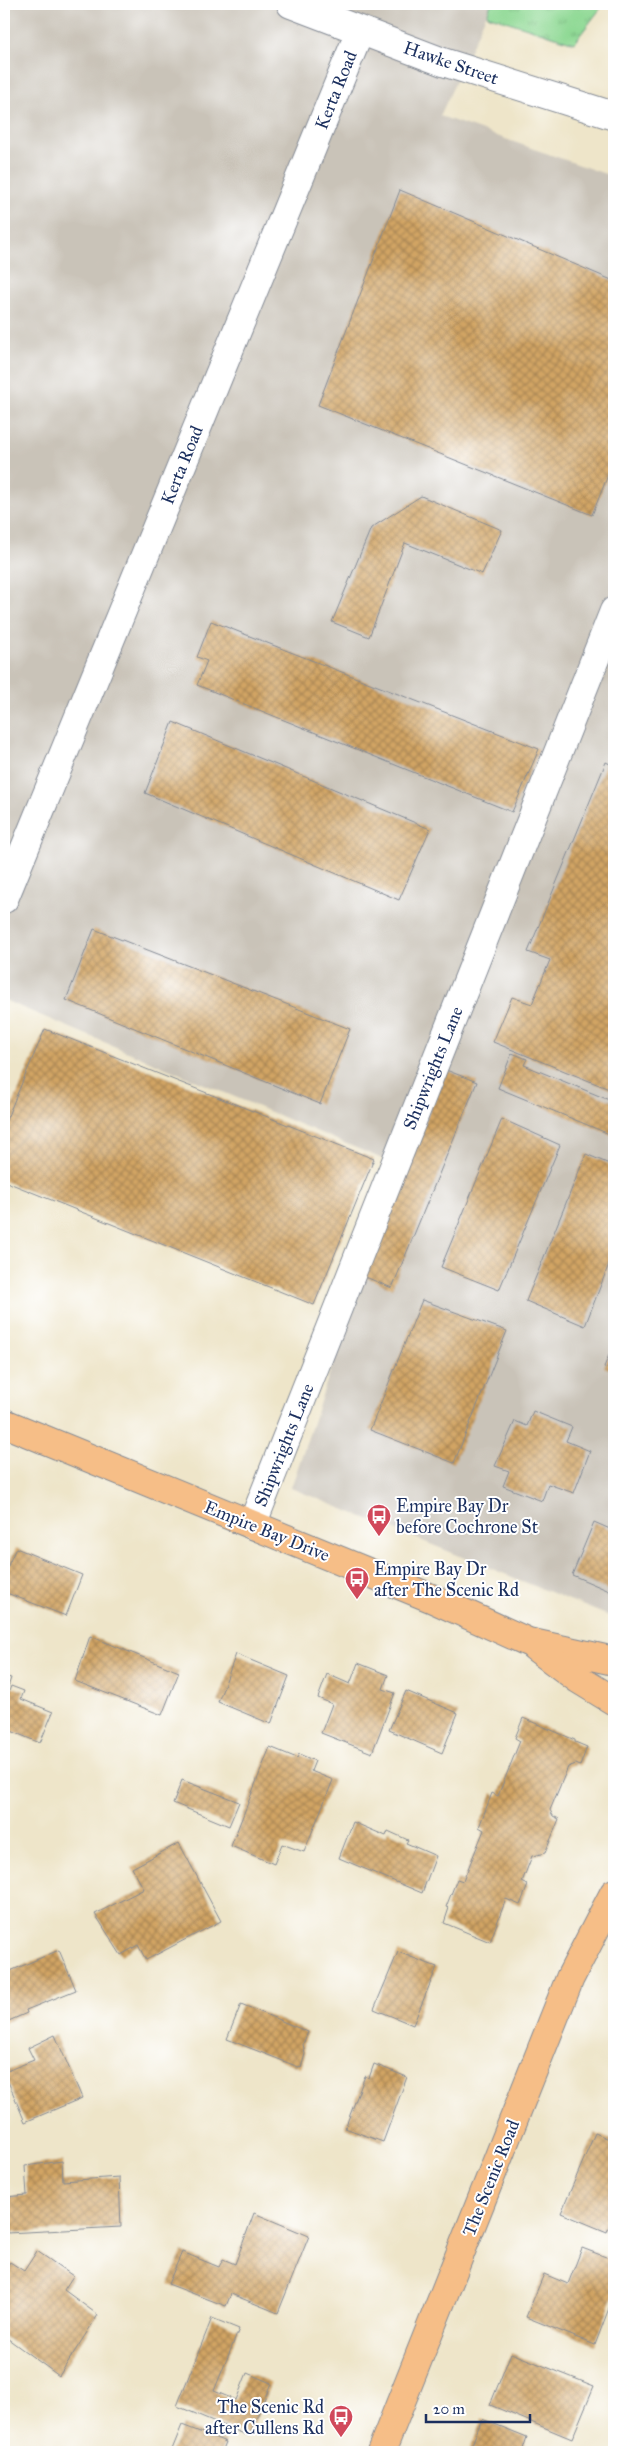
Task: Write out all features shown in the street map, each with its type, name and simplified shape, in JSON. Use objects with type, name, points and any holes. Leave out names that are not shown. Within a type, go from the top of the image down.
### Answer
[{"type":"main road","name":"Empire Bay Drive","points":[[4,1423],[431,1598],[528,1642],[614,1661]]},
{"type":"main road","name":"Empire Bay Drive","points":[[528,1642],[578,1679],[614,1701]]},
{"type":"main road","name":"The Scenic Road","points":[[381,2452],[570,1978],[612,1901]]},
{"type":"street","name":"Hawke Street","points":[[291,4],[443,62],[614,116]]},
{"type":"street","name":"Kerta Road","points":[[4,899],[360,30]]},
{"type":"street","name":"Shipwrights Lane","points":[[252,1525],[614,611]]},
{"type":"shaded area","points":[[4,4],[491,4],[440,116],[614,177],[614,1618],[291,1488],[399,1166],[4,1000]]},
{"type":"green space","points":[[491,4],[604,4],[574,43],[487,15]]},
{"type":"building","points":[[400,190],[614,281],[614,460],[592,515],[318,405]]},
{"type":"building","points":[[421,496],[502,530],[482,574],[405,543],[369,637],[332,622],[371,528]]},
{"type":"building","points":[[211,621],[539,749],[512,812],[197,685],[207,661],[197,657]]},
{"type":"building","points":[[173,722],[430,829],[399,900],[145,793]]},
{"type":"building","points":[[606,762],[614,766],[614,1091],[493,1042],[512,997],[532,1004],[550,960],[528,952]]},
{"type":"building","points":[[94,929],[350,1029],[320,1104],[66,1000]]},
{"type":"building","points":[[45,1029],[374,1159],[314,1305],[4,1181],[4,1125]]},
{"type":"building","points":[[512,1053],[527,1059],[524,1065],[614,1102],[614,1136],[498,1088]]},
{"type":"building","points":[[446,1070],[477,1082],[392,1288],[363,1276]]},
{"type":"building","points":[[502,1119],[560,1145],[499,1290],[441,1267]]},
{"type":"building","points":[[586,1154],[614,1166],[614,1251],[585,1326],[526,1301]]},
{"type":"building","points":[[422,1300],[507,1331],[454,1463],[370,1430]]},
{"type":"building","points":[[609,1355],[614,1357],[614,1371],[604,1367]]},
{"type":"building","points":[[533,1411],[572,1427],[566,1441],[590,1451],[574,1493],[548,1484],[542,1501],[503,1486],[509,1471],[495,1466],[515,1421],[527,1426]]},
{"type":"building","points":[[614,1518],[614,1593],[572,1575],[594,1522],[610,1529]]},
{"type":"building","points":[[16,1548],[82,1575],[66,1616],[4,1592],[4,1574]]},
{"type":"building","points":[[90,1636],[179,1672],[162,1715],[75,1681]]},
{"type":"building","points":[[236,1654],[289,1676],[271,1724],[218,1702]]},
{"type":"building","points":[[358,1663],[388,1675],[383,1689],[395,1693],[372,1753],[321,1733],[332,1704],[318,1698],[327,1674],[350,1684]]},
{"type":"building","points":[[4,1676],[11,1678],[6,1693],[8,1694],[11,1686],[24,1691],[21,1699],[53,1712],[40,1743],[4,1728]]},
{"type":"building","points":[[406,1691],[458,1713],[442,1753],[389,1730]]},
{"type":"building","points":[[523,1718],[587,1747],[580,1766],[576,1764],[568,1767],[550,1810],[553,1816],[559,1819],[545,1853],[532,1856],[522,1882],[528,1885],[520,1905],[506,1899],[490,1942],[444,1923],[449,1908],[446,1907],[457,1879],[463,1881],[484,1830],[479,1827],[492,1793],[498,1796],[520,1741],[515,1738]]},
{"type":"building","points":[[270,1747],[297,1758],[299,1754],[315,1761],[311,1771],[333,1780],[304,1852],[282,1844],[274,1864],[231,1846]]},
{"type":"building","points":[[182,1780],[239,1802],[229,1826],[173,1803]]},
{"type":"building","points":[[353,1822],[386,1836],[388,1831],[408,1840],[406,1843],[436,1856],[422,1893],[339,1858]]},
{"type":"building","points":[[179,1843],[221,1921],[146,1960],[138,1945],[121,1955],[95,1914],[144,1889],[132,1868]]},
{"type":"building","points":[[59,1950],[76,1990],[26,2010],[27,2013],[4,2023],[4,1962],[8,1972]]},
{"type":"building","points":[[398,1952],[437,1967],[413,2025],[374,2009]]},
{"type":"building","points":[[241,2004],[308,2032],[303,2044],[305,2054],[301,2068],[227,2039]]},
{"type":"building","points":[[55,2035],[82,2098],[25,2122],[4,2072],[34,2060],[28,2048]]},
{"type":"building","points":[[374,2064],[407,2077],[383,2142],[345,2128],[365,2076],[369,2078]]},
{"type":"building","points":[[595,2133],[614,2141],[614,2214],[607,2232],[561,2213]]},
{"type":"building","points":[[62,2161],[63,2181],[119,2177],[121,2227],[7,2233],[5,2197],[27,2195],[25,2166]]},
{"type":"building","points":[[254,2213],[309,2236],[278,2313],[231,2294],[226,2306],[168,2284],[182,2252],[219,2267],[223,2259],[235,2264]]},
{"type":"building","points":[[582,2248],[614,2260],[614,2295],[595,2345],[526,2317],[544,2274],[568,2284]]},
{"type":"building","points":[[37,2251],[73,2276],[64,2290],[98,2315],[59,2376],[4,2336],[4,2271],[10,2262],[24,2271]]},
{"type":"building","points":[[212,2318],[239,2329],[214,2391],[236,2400],[247,2373],[271,2383],[249,2436],[177,2406]]},
{"type":"building","points":[[511,2353],[594,2386],[572,2439],[490,2405]]},
{"type":"building","points":[[482,2419],[527,2437],[522,2452],[469,2452]]},
{"type":"building","points":[[182,2425],[226,2442],[222,2452],[171,2452]]},
{"type":"place","name":"Empire Bay Dr before Cochrone St","points":[[379,1537]]},
{"type":"place","name":"Empire Bay Dr after The Scenic Rd","points":[[357,1600]]},
{"type":"place","name":"The Scenic Rd after Cullens Rd","points":[[341,2438]]}]
